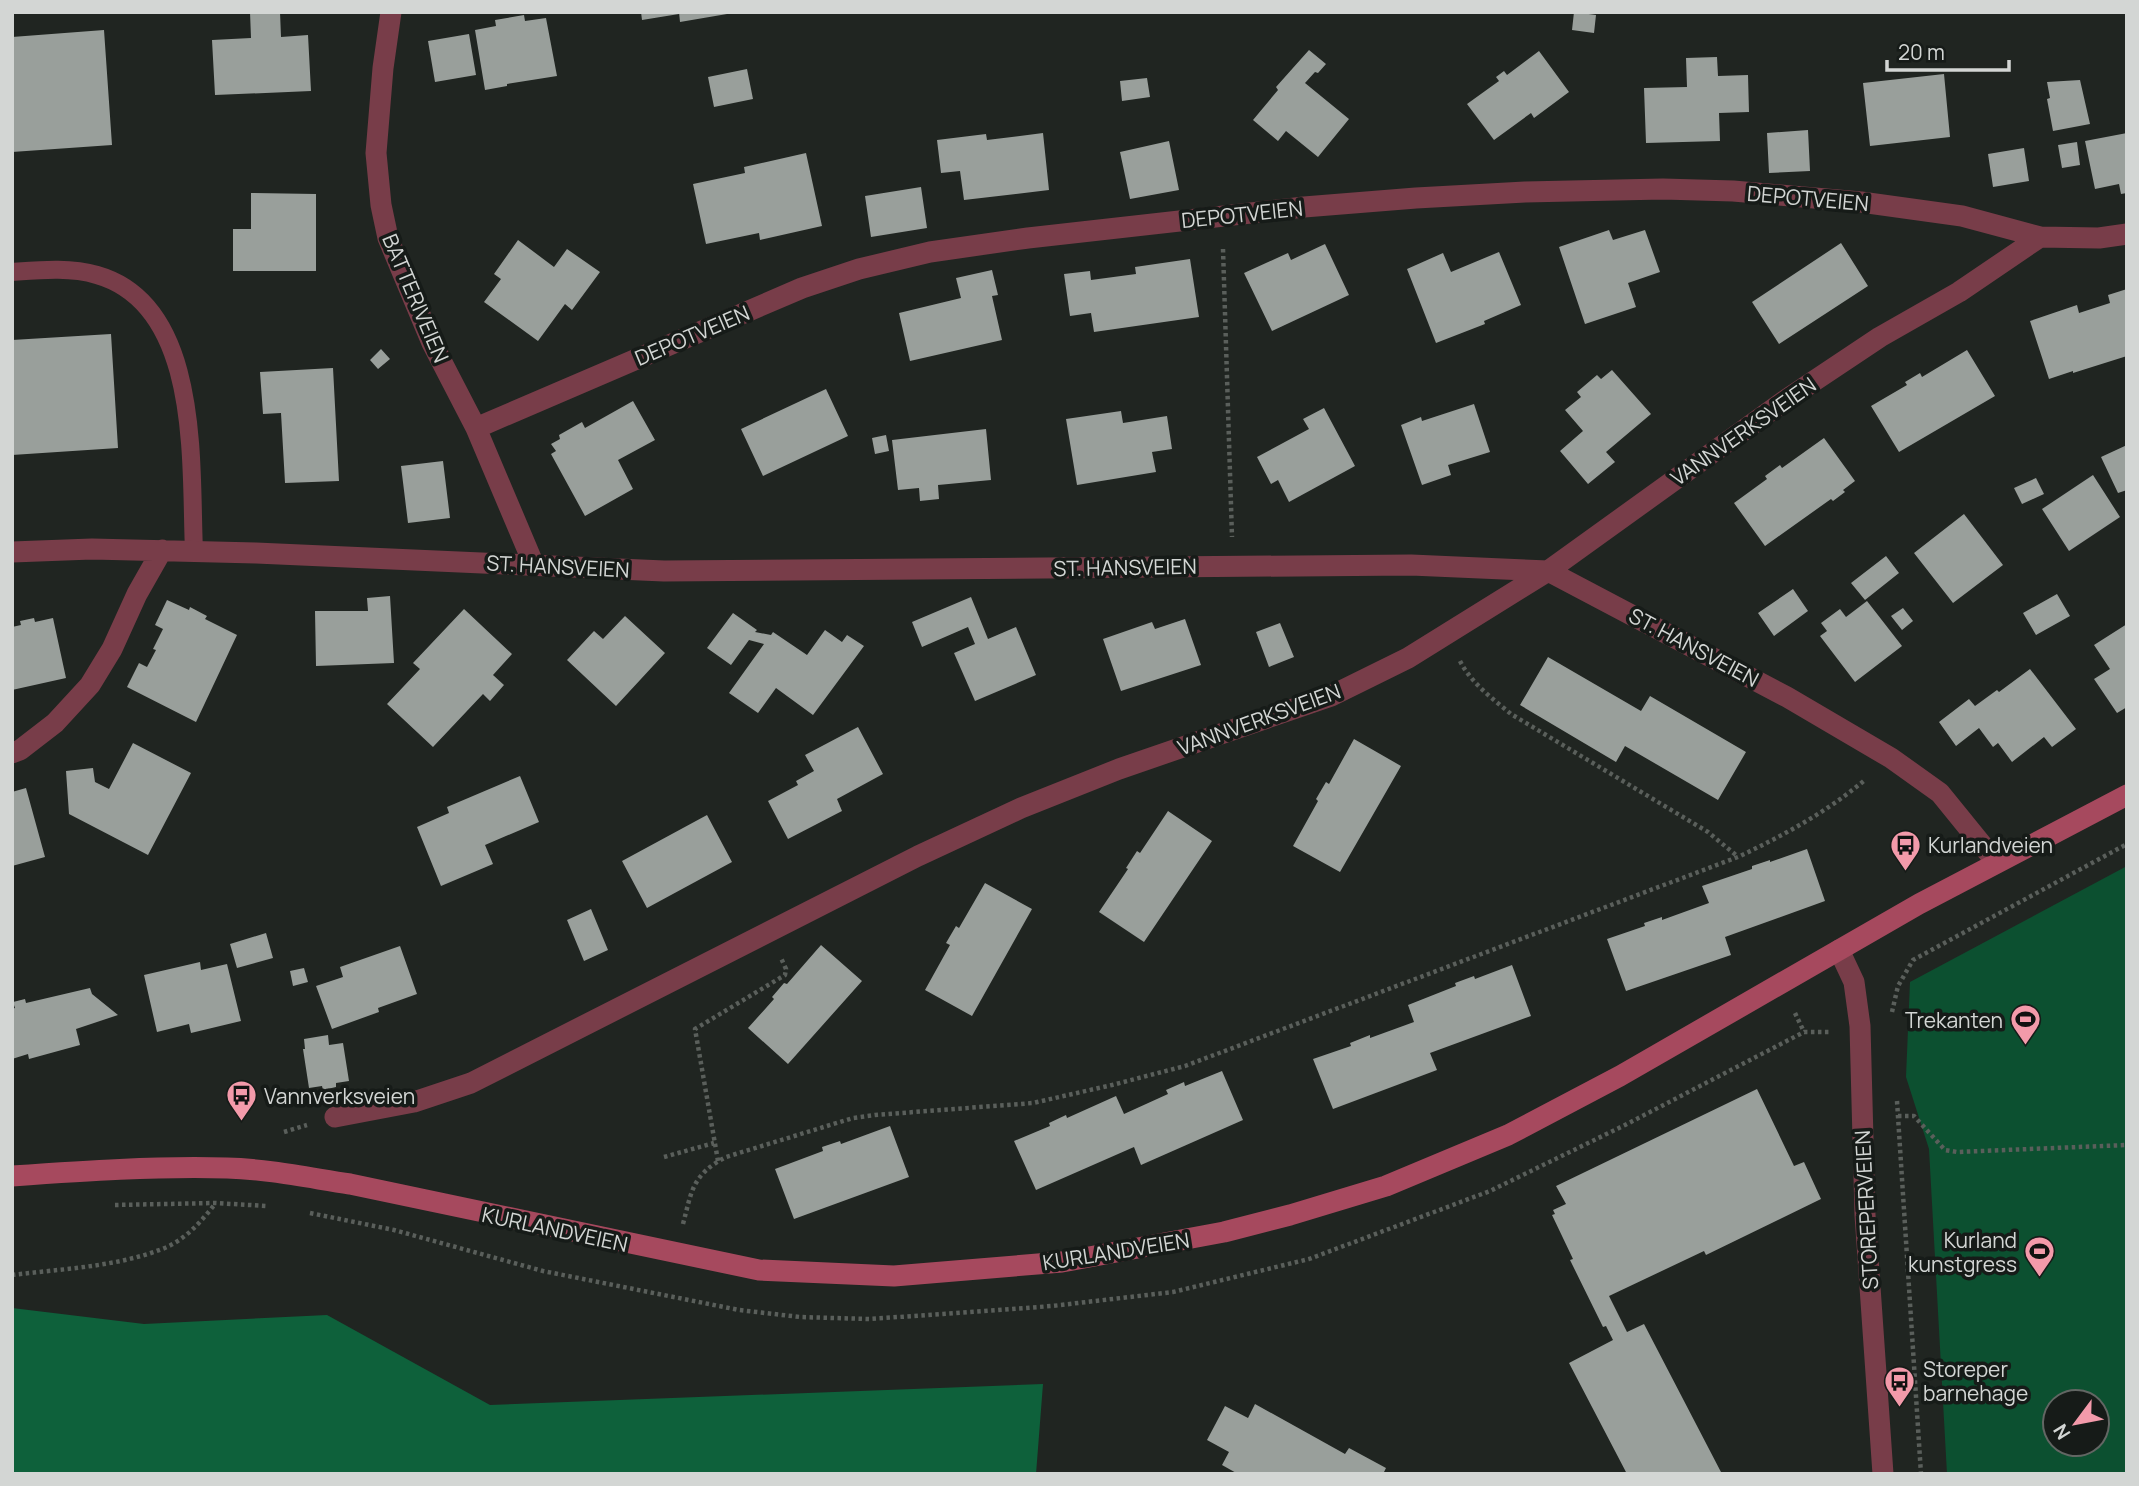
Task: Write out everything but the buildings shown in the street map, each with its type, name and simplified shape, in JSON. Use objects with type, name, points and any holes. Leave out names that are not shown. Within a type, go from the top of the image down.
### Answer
[{"type":"main road","name":"KURLANDVEIEN","points":[[12,1176],[104,1170],[229,1168],[290,1175],[350,1184],[759,1270],[894,1276],[1062,1262],[1224,1232],[1290,1215],[1386,1186],[1508,1135],[1620,1076],[1996,862],[2127,795]]},
{"type":"street","name":"BATTERIVEIEN","points":[[391,12],[376,153],[381,205],[388,238],[432,342],[475,428],[534,565]]},
{"type":"street","name":"DEPOTVEIEN","points":[[475,428],[802,288],[859,269],[930,252],[1028,238],[1416,198],[1663,189],[1733,191],[1861,202],[1962,216],[2040,237]]},
{"type":"street","points":[[2040,237],[2099,238],[2127,234]]},
{"type":"street","name":"VANNVERKSVEIEN","points":[[335,1117],[414,1101],[471,1083],[918,856],[1021,808],[1119,769],[1331,696],[1408,658],[1548,571],[1787,399],[1880,337],[1959,292],[2040,237]]},
{"type":"street","points":[[12,753],[20,750],[55,723],[90,685],[111,649],[136,594],[162,550]]},
{"type":"street","name":"ST. HANSVEIEN","points":[[12,552],[162,550],[664,571],[1411,565],[1548,571],[1787,696],[1891,758],[1940,793],[1996,862]]},
{"type":"street","name":"STOREPERVEIEN","points":[[1839,950],[1854,982],[1860,1026],[1864,1215],[1883,1474]]},
{"type":"lane","points":[[12,272],[49,269],[96,274],[124,286],[147,306],[166,334],[178,368],[189,432],[194,551]]},
{"type":"path","points":[[1222,216],[1233,566]]},
{"type":"path","points":[[1447,634],[1464,668],[1486,693],[1511,714],[1708,832],[1738,857]]},
{"type":"path","points":[[682,1228],[694,1183],[709,1166],[718,1161],[853,1118],[1033,1103],[1112,1086],[1185,1066],[1738,857],[1786,835],[1843,799],[1891,758]]},
{"type":"path","points":[[1892,1013],[1898,986],[1913,960],[2127,844]]},
{"type":"path","points":[[718,1161],[695,1029],[785,975],[786,968],[768,932]]},
{"type":"path","points":[[1794,1012],[1804,1032]]},
{"type":"path","points":[[306,1212],[394,1230],[543,1271],[726,1308],[800,1317],[869,1319],[1052,1306],[1173,1292],[1309,1259],[1490,1191],[1625,1125],[1804,1032],[1830,1032]]},
{"type":"path","points":[[1896,1090],[1921,1474]]},
{"type":"path","points":[[1898,1115],[1914,1116],[1945,1150],[1957,1152],[2127,1145]]},
{"type":"path","points":[[664,1157],[714,1143]]},
{"type":"path","points":[[12,1275],[112,1262],[164,1249],[197,1226],[215,1203]]},
{"type":"path","points":[[113,1205],[215,1203],[268,1206]]},
{"type":"green space","points":[[2127,866],[2127,1474],[1947,1474],[1929,1149],[1906,1077],[1910,982]]},
{"type":"green space","points":[[12,1308],[144,1324],[327,1315],[490,1405],[1043,1384],[1036,1474],[12,1474]]},
{"type":"place","name":"Kurlandveien","points":[[1905,872]]},
{"type":"place","name":"Trekanten","points":[[2026,1047]]},
{"type":"place","name":"Vannverksveien","points":[[241,1123]]},
{"type":"place","name":"Kurland kunstgress","points":[[2040,1279]]},
{"type":"place","name":"Storeper barnehage","points":[[1900,1408]]}]
